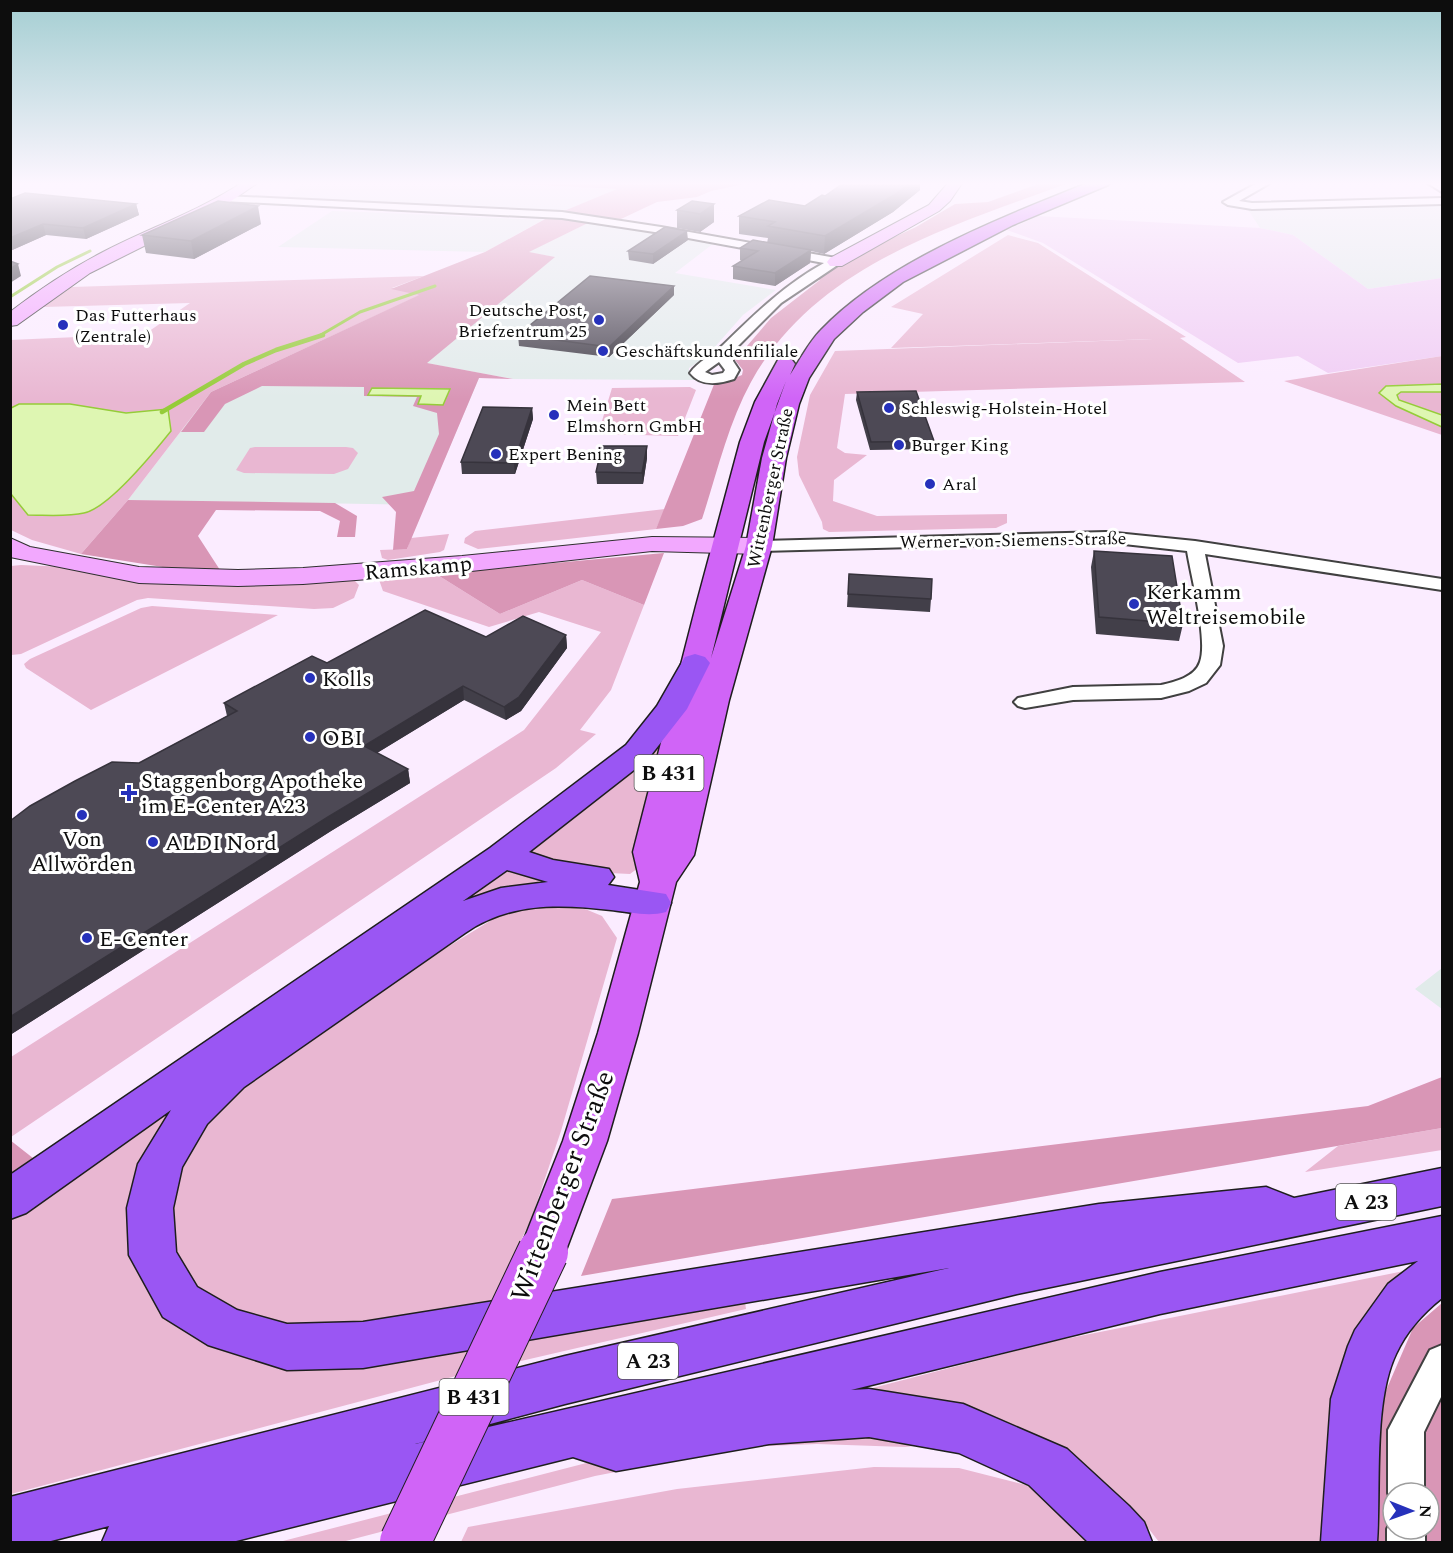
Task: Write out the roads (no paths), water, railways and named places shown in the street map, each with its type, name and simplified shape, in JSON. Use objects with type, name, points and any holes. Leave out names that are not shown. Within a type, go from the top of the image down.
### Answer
[{"type":"highway","points":[[10,1200],[502,856],[637,752],[671,709],[695,663]]},
{"type":"highway","points":[[502,856],[550,871],[655,893]]},
{"type":"highway","points":[[655,893],[532,895],[481,907],[452,924],[229,1076],[192,1112],[160,1164],[150,1208],[153,1256],[180,1302],[225,1329],[287,1347],[363,1345],[1099,1223],[1266,1206],[1290,1217]]},
{"type":"highway","name":"A 23","points":[[10,1525],[577,1378],[1017,1273],[1443,1187]]},
{"type":"highway","name":"A 23","points":[[130,1542],[301,1497],[1160,1293],[1443,1236]]},
{"type":"highway","points":[[1349,1542],[1357,1399],[1373,1346],[1405,1299],[1443,1270]]},
{"type":"highway","points":[[572,1432],[616,1446],[769,1419],[869,1413],[963,1429],[1048,1467],[1110,1525],[1124,1542]]},
{"type":"main road","name":"Wittenberger Straße","points":[[655,893],[651,852],[695,663],[764,402],[785,365],[809,332],[839,304],[895,265],[918,254]]},
{"type":"main road","name":"Wittenberger Straße","points":[[405,1542],[543,1252],[585,1142],[618,1033],[655,893],[676,855],[714,700],[759,546],[774,458],[788,404],[798,378],[827,335],[856,308],[897,278],[942,254]]},
{"type":"street","points":[[10,321],[65,280],[112,254]]},
{"type":"street","points":[[796,254],[836,262]]},
{"type":"street","points":[[726,350],[748,325],[773,303],[850,254]]},
{"type":"street","name":"Werner-von-Siemens-Straße","points":[[759,546],[1083,537],[1134,538],[1443,585]]},
{"type":"street","name":"Ramskamp","points":[[12,554],[139,575],[238,578],[303,576],[439,566],[652,544],[759,546]]},
{"type":"street","points":[[1025,702],[1077,693],[1126,695],[1160,692],[1185,684],[1206,671],[1213,654],[1213,646],[1195,546]]},
{"type":"street","points":[[1406,1481],[1406,1430],[1443,1361]]},
{"type":"waterway","points":[[10,297],[57,267],[83,254]]},
{"type":"waterway","points":[[319,336],[360,312],[435,286]]},
{"type":"waterway","points":[[162,412],[244,364],[276,350],[323,335]]},
{"type":"place","name":"Deutsche Post, Briefzentrum 25","points":[[599,320]]},
{"type":"place","name":"Das Futterhaus (Zentrale)","points":[[63,325]]},
{"type":"place","name":"Geschäftskundenfiliale","points":[[603,351]]},
{"type":"place","name":"Schleswig-Holstein-Hotel","points":[[889,408]]},
{"type":"place","name":"Mein Bett Elmshorn GmbH","points":[[554,415]]},
{"type":"place","name":"Burger King","points":[[899,445]]},
{"type":"place","name":"Expert Bening","points":[[496,454]]},
{"type":"place","name":"Aral","points":[[930,484]]},
{"type":"place","name":"Kerkamm Weltreisemobile","points":[[1134,604]]},
{"type":"place","name":"Kolls","points":[[310,678]]},
{"type":"place","name":"OBI","points":[[310,737]]},
{"type":"place","name":"Staggenborg Apotheke im E-Center A23","points":[[129,793]]},
{"type":"place","name":"Von Allwörden","points":[[82,815]]},
{"type":"place","name":"ALDI Nord","points":[[153,842]]},
{"type":"place","name":"E-Center","points":[[87,938]]}]
